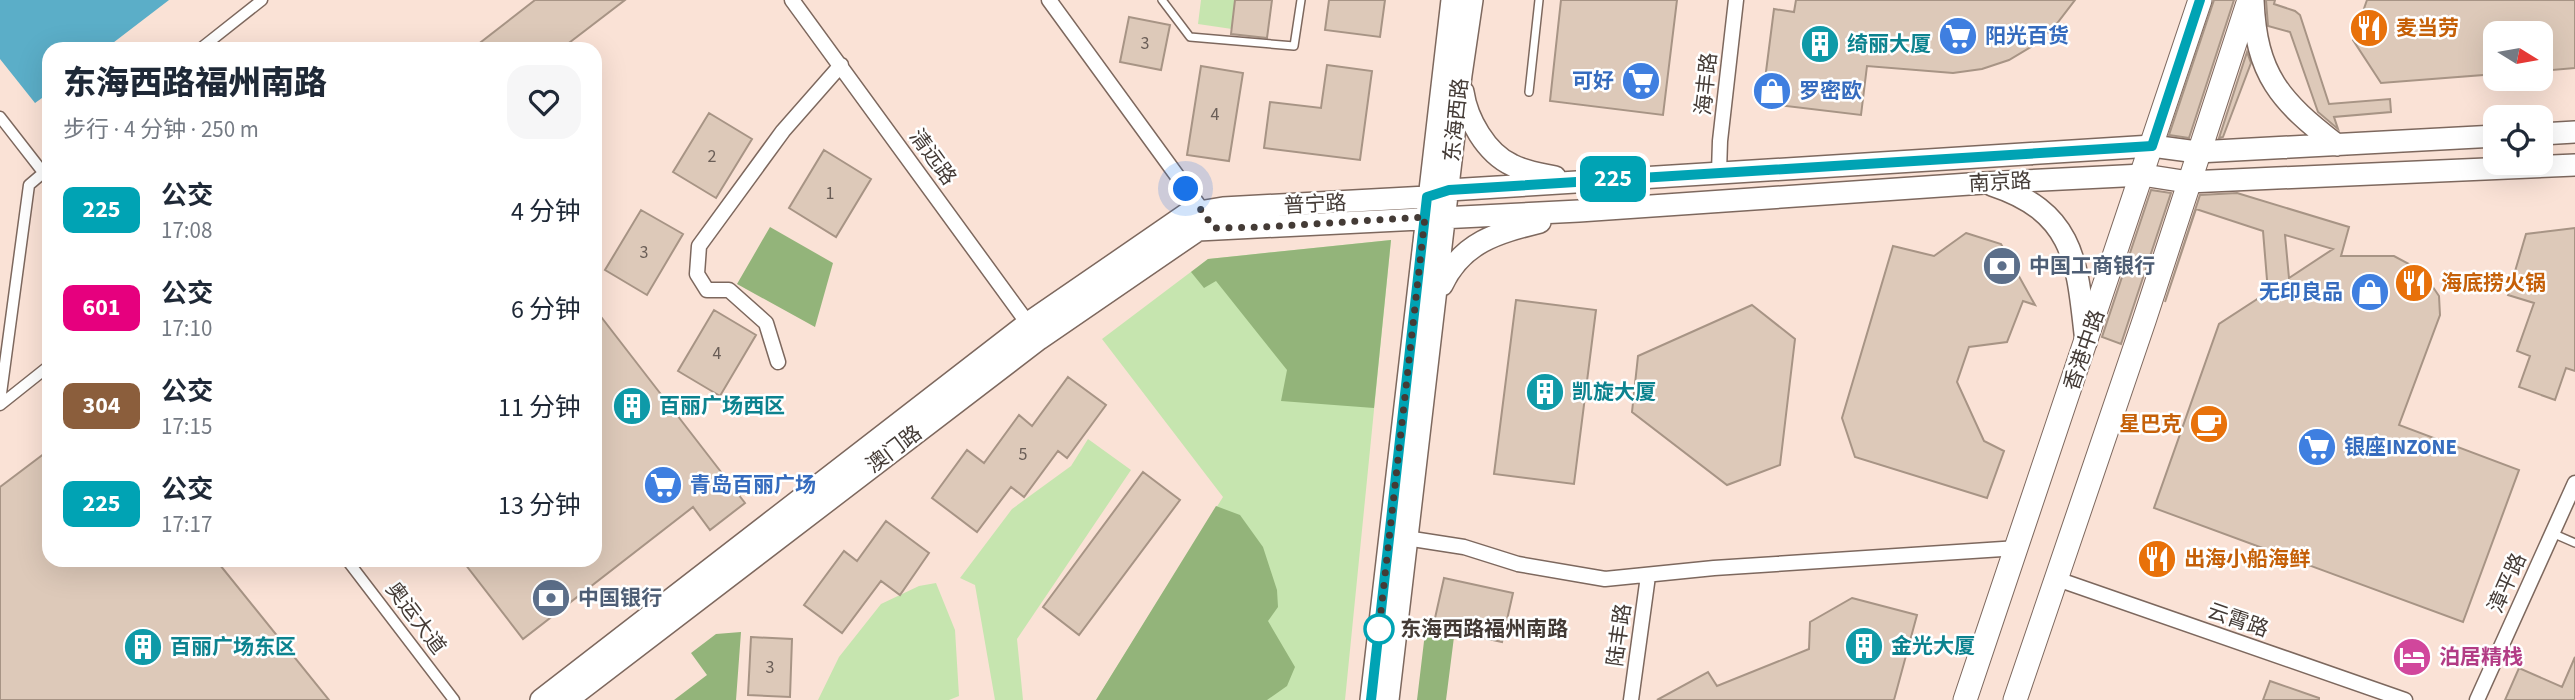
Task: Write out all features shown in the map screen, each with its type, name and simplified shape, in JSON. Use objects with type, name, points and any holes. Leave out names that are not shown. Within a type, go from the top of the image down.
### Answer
[{"type":"main road","name":"东海西路","points":[[1371,700],[1433,211],[1452,0]]},
{"type":"main road","name":"东海西路","points":[[1449,190],[1472,0]]},
{"type":"main road","name":"香港中路","points":[[1965,700],[2200,0]]},
{"type":"main road","points":[[2251,0],[2255,31],[2263,61],[2273,83],[2302,117],[2337,145]]},
{"type":"main road","points":[[2015,700],[2144,321],[2197,152],[2251,0]]},
{"type":"main road","points":[[1461,75],[1464,101],[1471,117],[1487,145],[1498,157],[1529,172],[1578,181]]},
{"type":"main road","points":[[2553,133],[2575,132]]},
{"type":"main road","name":"南京路","points":[[1433,211],[1449,190],[2152,146],[2197,152],[2483,137]]},
{"type":"main road","name":"南京路","points":[[1433,211],[1580,211],[1984,183],[2143,175],[2188,182],[2575,166]]},
{"type":"main road","points":[[1984,183],[2022,197],[2046,215],[2072,251],[2078,271],[2086,342]]},
{"type":"main road","name":"普宁路","points":[[1202,210],[1433,211]]},
{"type":"main road","points":[[1202,210],[1214,228]]},
{"type":"main road","name":"澳门路","points":[[541,700],[1186,214],[1202,210]]},
{"type":"main road","name":"普宁路","points":[[1214,228],[1264,227],[1433,211]]},
{"type":"main road","name":"东海西路","points":[[1388,700],[1434,303],[1433,211]]},
{"type":"main road","points":[[1434,303],[1453,265],[1488,237],[1580,211]]},
{"type":"main road","name":"澳门路","points":[[567,700],[1033,331],[1198,230],[1214,228]]},
{"type":"street","points":[[209,42],[262,0]]},
{"type":"street","name":"清远路","points":[[792,0],[1033,331]]},
{"type":"street","points":[[1049,0],[1202,210]]},
{"type":"street","name":"海丰路","points":[[1719,172],[1736,0]]},
{"type":"street","points":[[778,362],[766,323],[729,290],[707,290],[697,274],[699,246],[783,131],[841,65]]},
{"type":"street","points":[[0,117],[42,168]]},
{"type":"street","points":[[0,403],[29,185],[42,177]]},
{"type":"street","points":[[0,403],[42,371]]},
{"type":"street","name":"漳平路","points":[[2477,700],[2575,483]]},
{"type":"street","points":[[1406,538],[1464,547],[1518,564],[1605,579],[1714,568],[2018,548]]},
{"type":"street","name":"奥运大道","points":[[352,567],[454,700]]},
{"type":"street","name":"陆丰路","points":[[1631,700],[1648,576]]},
{"type":"street","name":"云霄路","points":[[2057,579],[2405,700]]},
{"type":"lane","points":[[1162,0],[1190,37],[1294,46],[1301,0]]},
{"type":"lane","points":[[1529,92],[1539,0]]},
{"type":"lane","points":[[2552,533],[2575,543]]},
{"type":"green space","points":[[1201,0],[1235,0],[1232,29],[1198,24]]},
{"type":"green space","points":[[770,227],[833,263],[815,327],[737,284]]},
{"type":"green space","points":[[1391,240],[1345,700],[1096,700],[1223,497],[1102,339],[1208,259]]},
{"type":"green space","points":[[1391,240],[1374,408],[1281,401],[1287,370],[1216,281],[1204,288],[1191,272],[1208,259]]},
{"type":"green space","points":[[1088,439],[1131,470],[1017,639],[1023,700],[995,700],[975,585],[960,578],[1012,509],[1071,466]]},
{"type":"green space","points":[[1216,506],[1240,515],[1263,547],[1277,590],[1278,607],[1268,621],[1295,667],[1287,686],[1267,700],[1096,700]]},
{"type":"green space","points":[[936,583],[955,630],[959,696],[949,700],[818,700],[839,657],[881,604],[919,586]]},
{"type":"green space","points":[[741,632],[736,700],[674,700],[707,675],[691,653],[716,634]]},
{"type":"green space","points":[[1425,633],[1454,637],[1446,700],[1417,700]]},
{"type":"water","points":[[0,0],[169,0],[114,42],[42,42],[42,98],[35,103],[0,59]]},
{"type":"building","points":[[535,0],[625,0],[570,42],[481,42]]},
{"type":"building","points":[[1235,0],[1272,0],[1267,38],[1231,34]]},
{"type":"building","points":[[1329,0],[1385,0],[1380,37],[1325,30]]},
{"type":"building","points":[[1561,0],[1677,0],[1663,115],[1550,101]]},
{"type":"building","points":[[1796,0],[2075,0],[2055,26],[2034,45],[2009,60],[1982,69],[1953,73],[1867,66],[1861,115],[1762,103],[1774,9],[1794,12]]},
{"type":"building","points":[[2214,0],[2234,0],[2189,138],[2169,135]]},
{"type":"building","points":[[2266,0],[2275,0],[2274,4],[2300,15],[2329,104],[2390,99],[2391,112],[2334,117],[2338,129],[2318,112],[2290,32],[2268,26]]},
{"type":"building","points":[[2367,0],[2575,0],[2575,68],[2553,70],[2553,21],[2483,21],[2483,75],[2381,83],[2353,40]]},
{"type":"building","points":[[1129,17],[1170,25],[1161,70],[1120,62]]},
{"type":"building","points":[[2247,52],[2251,63],[2223,137],[2219,138]]},
{"type":"building","points":[[1327,65],[1372,71],[1360,160],[1264,148],[1270,102],[1321,108]]},
{"type":"building","points":[[1201,66],[1243,73],[1229,161],[1187,155]]},
{"type":"building","points":[[709,113],[752,139],[716,198],[673,172]]},
{"type":"building","points":[[824,150],[871,179],[836,237],[789,208]]},
{"type":"building","points":[[2151,190],[2171,193],[2121,344],[2102,337]]},
{"type":"building","name":"银座INZONE","points":[[2237,193],[2349,227],[2341,256],[2394,256],[2422,271],[2439,296],[2440,315],[2399,425],[2519,470],[2463,622],[2154,508],[2219,324],[2268,292],[2263,231],[2196,209],[2165,302],[2200,195]],"holes":[[[2285,235],[2333,249],[2289,278]]]},
{"type":"building","points":[[641,210],[683,234],[647,295],[605,270]]},
{"type":"building","points":[[2575,228],[2575,371],[2566,368],[2555,400],[2519,387],[2530,356],[2517,351],[2534,303],[2508,295],[2526,234]]},
{"type":"building","points":[[1966,233],[2001,244],[2035,305],[2023,301],[2007,342],[1969,347],[1957,382],[1984,441],[2004,451],[1987,498],[1855,457],[1842,418],[1893,246],[1934,256]]},
{"type":"building","name":"凯旋大厦","points":[[1516,300],[1596,310],[1574,484],[1494,474]]},
{"type":"building","points":[[1752,305],[1795,339],[1780,465],[1727,485],[1632,412],[1638,356]]},
{"type":"building","points":[[714,310],[756,335],[720,396],[678,371]]},
{"type":"building","name":"百丽广场西区","points":[[602,318],[745,503],[710,530],[693,507],[523,639],[467,567],[602,567]]},
{"type":"building","points":[[1068,377],[1106,405],[1067,458],[1058,451],[1024,497],[1011,487],[977,532],[932,498],[967,450],[984,463],[1019,415],[1032,426]]},
{"type":"building","name":"百丽广场东区","points":[[42,455],[42,567],[222,567],[329,700],[0,700],[0,487]]},
{"type":"building","points":[[1143,472],[1180,500],[1079,635],[1043,607]]},
{"type":"building","points":[[886,521],[929,553],[900,595],[881,581],[842,633],[804,605],[844,551],[857,561]]},
{"type":"building","points":[[1444,578],[1513,593],[1502,642],[1433,627]]},
{"type":"building","points":[[1852,598],[1917,615],[1894,700],[1657,700],[1708,672],[1717,686],[1809,649],[1810,622]]},
{"type":"building","points":[[751,637],[792,639],[790,697],[748,695]]},
{"type":"building","points":[[2575,657],[2575,700],[2505,700],[2519,668],[2562,687]]},
{"type":"building","points":[[2270,681],[2319,698],[2319,700],[2263,700]]},
{"type":"bus line","name":"225","points":[[1371,700],[1427,197],[1449,190],[2152,146],[2200,0]]},
{"type":"place","name":"麦当劳","points":[[2369,28]]},
{"type":"place","name":"阳光百货","points":[[1958,36]]},
{"type":"place","name":"绮丽大厦","points":[[1820,44]]},
{"type":"place","name":"可好","points":[[1641,81]]},
{"type":"place","name":"罗密欧","points":[[1772,91]]},
{"type":"place","name":"中国工商银行","points":[[2002,266]]},
{"type":"place","name":"海底捞火锅","points":[[2414,283]]},
{"type":"place","name":"无印良品","points":[[2370,292]]},
{"type":"place","name":"凯旋大厦","points":[[1545,392]]},
{"type":"place","name":"百丽广场西区","points":[[632,406]]},
{"type":"place","name":"星巴克","points":[[2209,424]]},
{"type":"place","name":"银座INZONE","points":[[2317,447]]},
{"type":"place","name":"青岛百丽广场","points":[[663,485]]},
{"type":"place","name":"出海小船海鲜","points":[[2157,559]]},
{"type":"place","name":"中国银行","points":[[551,598]]},
{"type":"place","name":"东海西路福州南路","points":[[1379,629]]},
{"type":"place","name":"金光大厦","points":[[1864,646]]},
{"type":"place","name":"百丽广场东区","points":[[143,647]]},
{"type":"place","name":"泊居精栈","points":[[2412,657]]},
{"type":"route","points":[[1186,189],[1214,228],[1425,217],[1379,629]]}]
